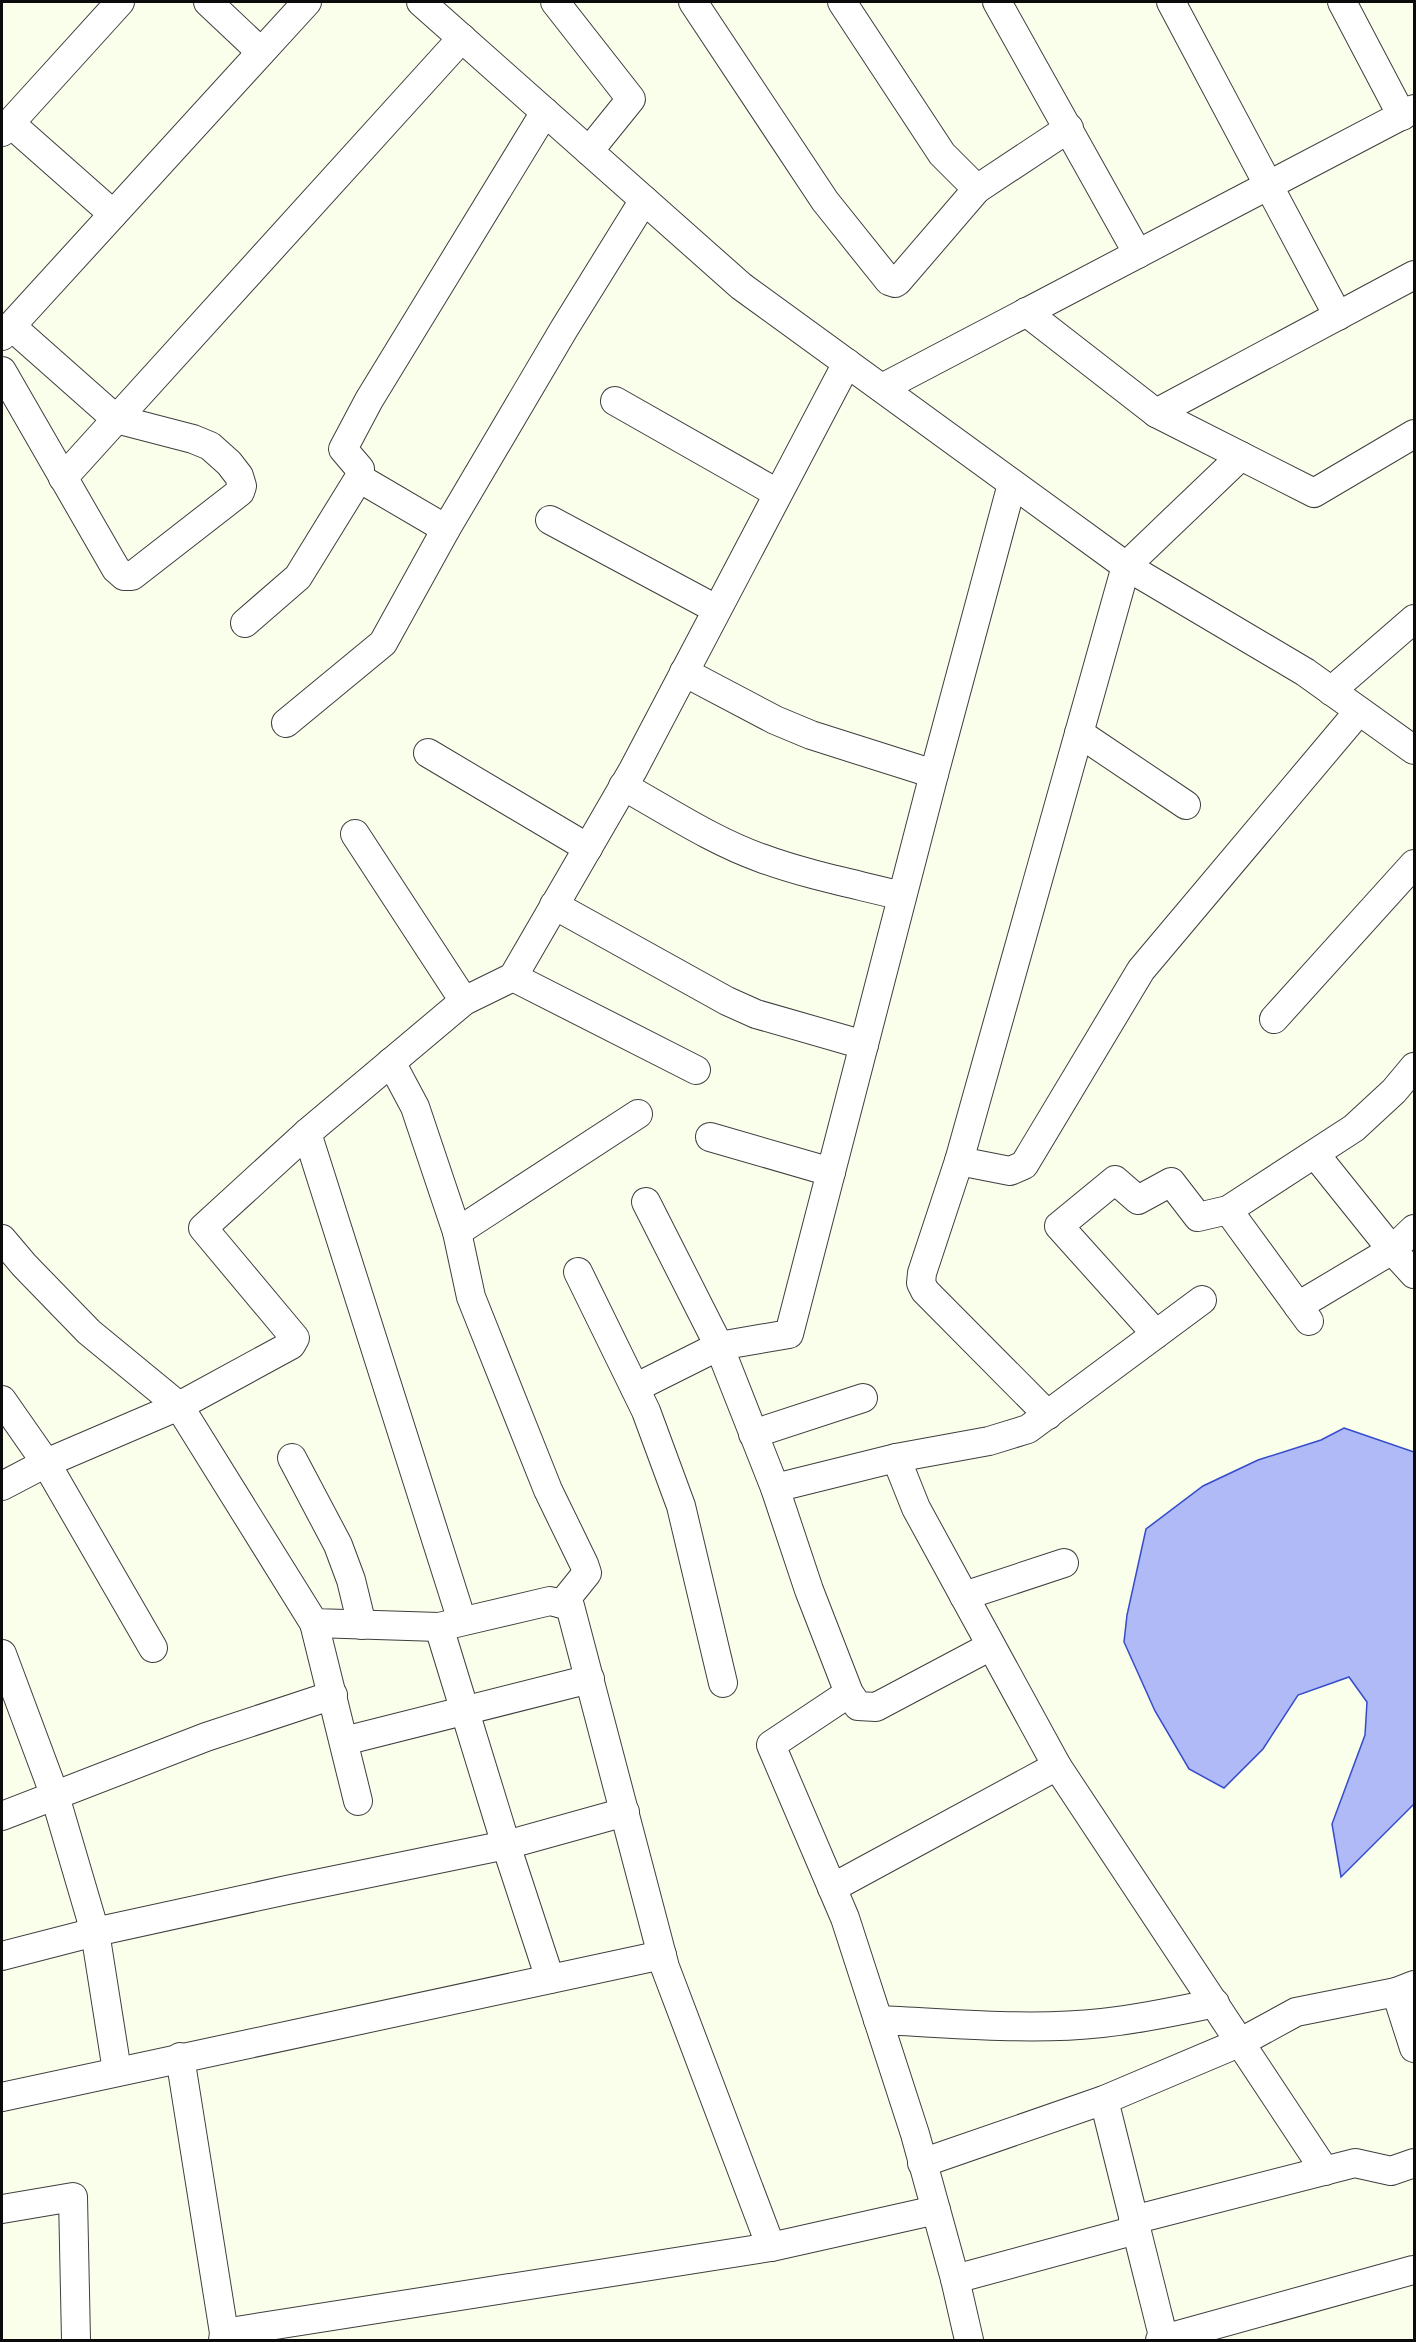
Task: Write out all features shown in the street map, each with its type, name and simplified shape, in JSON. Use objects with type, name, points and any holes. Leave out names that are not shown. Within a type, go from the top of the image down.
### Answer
[{"type":"street","points":[[113,214],[6,128],[120,2]]},
{"type":"street","points":[[208,2],[261,52]]},
{"type":"street","points":[[2,371],[116,568],[128,577],[240,492],[242,486],[239,476],[229,463],[210,446],[193,439],[116,419],[6,331],[307,2]]},
{"type":"street","points":[[421,2],[741,286],[1126,566],[1305,672],[1414,750]]},
{"type":"street","points":[[555,2],[631,99],[589,151]]},
{"type":"street","points":[[842,2],[942,154],[978,189]]},
{"type":"street","points":[[998,2],[1138,254]]},
{"type":"street","points":[[1171,2],[1338,316]]},
{"type":"street","points":[[882,388],[1408,113],[1342,2]]},
{"type":"street","points":[[697,3],[825,201],[889,281],[895,283],[902,277],[978,189],[1069,128]]},
{"type":"street","points":[[63,478],[462,38]]},
{"type":"street","points":[[245,623],[298,577],[359,478],[360,469],[343,449],[369,400],[545,112]]},
{"type":"street","points":[[286,723],[383,643],[446,528],[564,329],[644,200]]},
{"type":"street","points":[[1156,413],[1414,275]]},
{"type":"street","points":[[1026,312],[1156,413],[1314,493],[1414,434]]},
{"type":"street","points":[[2,1486],[46,1463],[179,1406],[291,1345],[295,1338],[203,1228],[307,1133],[464,1001],[513,977],[623,786],[847,363]]},
{"type":"street","points":[[615,401],[777,493]]},
{"type":"street","points":[[1048,1415],[931,1297],[921,1283],[922,1273],[959,1161],[1126,566],[1241,456]]},
{"type":"street","points":[[359,478],[446,528]]},
{"type":"street","points":[[635,1388],[719,1346],[789,1335],[902,896],[1012,484]]},
{"type":"street","points":[[550,520],[716,609]]},
{"type":"street","points":[[1331,691],[1414,619]]},
{"type":"street","points":[[684,672],[775,720],[811,735],[934,774]]},
{"type":"street","points":[[959,1161],[1010,1171],[1017,1169],[1028,1160],[1141,969],[1359,711]]},
{"type":"street","points":[[1079,733],[1186,805]]},
{"type":"street","points":[[428,753],[588,848]]},
{"type":"street","points":[[623,786],[759,858],[797,870],[902,896]]},
{"type":"street","points":[[355,834],[464,1001]]},
{"type":"street","points":[[1274,1019],[1414,864]]},
{"type":"street","points":[[554,905],[728,1001],[756,1014],[864,1045]]},
{"type":"street","points":[[513,977],[696,1070]]},
{"type":"street","points":[[391,1062],[415,1107],[457,1232],[471,1297],[548,1490],[587,1573],[562,1604]]},
{"type":"street","points":[[1156,1334],[1059,1226],[1115,1180],[1138,1200],[1171,1182],[1198,1217],[1227,1210],[1354,1128],[1394,1091],[1414,1067]]},
{"type":"street","points":[[457,1232],[638,1114]]},
{"type":"street","points":[[307,1133],[450,1624],[464,1709],[550,1978]]},
{"type":"street","points":[[710,1137],[831,1172]]},
{"type":"street","points":[[1315,1154],[1414,1274]]},
{"type":"street","points":[[646,1202],[719,1346],[775,1488],[809,1590],[849,1693],[858,1706],[876,1707],[992,1646]]},
{"type":"street","points":[[1227,1210],[1303,1314],[1392,1250],[1414,1229]]},
{"type":"street","points":[[2,1241],[89,1332],[179,1406],[314,1623],[358,1801]]},
{"type":"street","points":[[578,1272],[646,1411],[681,1506],[723,1683]]},
{"type":"street","points":[[775,1488],[896,1458],[989,1441],[1028,1429],[1202,1300]]},
{"type":"street","points":[[753,1434],[863,1398]]},
{"type":"street","points":[[2,1400],[46,1463],[153,1648]]},
{"type":"street","points":[[292,1458],[338,1545],[351,1580],[362,1625]]},
{"type":"street","points":[[896,1458],[916,1508],[1057,1766],[1326,2170]]},
{"type":"street","points":[[964,1596],[1064,1563]]},
{"type":"street","points":[[314,1623],[450,1624],[550,1601],[570,1606],[662,1955],[771,2247]]},
{"type":"street","points":[[2,1654],[55,1796],[95,1932],[117,2071]]},
{"type":"street","points":[[344,1741],[590,1679]]},
{"type":"street","points":[[849,1693],[771,1745],[845,1918],[936,2210],[969,2340]]},
{"type":"street","points":[[2,1816],[206,1737],[333,1695]]},
{"type":"street","points":[[832,1888],[1057,1766]]},
{"type":"street","points":[[2,1956],[95,1932],[506,1845],[624,1812]]},
{"type":"street","points":[[2,2097],[662,1955]]},
{"type":"street","points":[[922,2163],[1104,2100],[1241,2042],[1296,2012],[1405,1988],[1414,2048]]},
{"type":"street","points":[[878,2020],[994,2025],[1101,2023],[1149,2017],[1215,2003]]},
{"type":"street","points":[[180,2057],[223,2337],[771,2247],[936,2210]]},
{"type":"street","points":[[1104,2100],[1163,2340],[1413,2270]]},
{"type":"street","points":[[955,2279],[1326,2170],[1355,2163],[1391,2171],[1414,2163]]},
{"type":"street","points":[[2,2209],[73,2197],[76,2340]]},
{"type":"water","points":[[1344,1428],[1414,1452],[1414,1804],[1341,1877],[1332,1824],[1365,1735],[1367,1702],[1349,1677],[1298,1695],[1263,1749],[1224,1788],[1189,1769],[1155,1711],[1124,1642],[1127,1615],[1146,1529],[1203,1486],[1258,1460],[1321,1440]]}]
